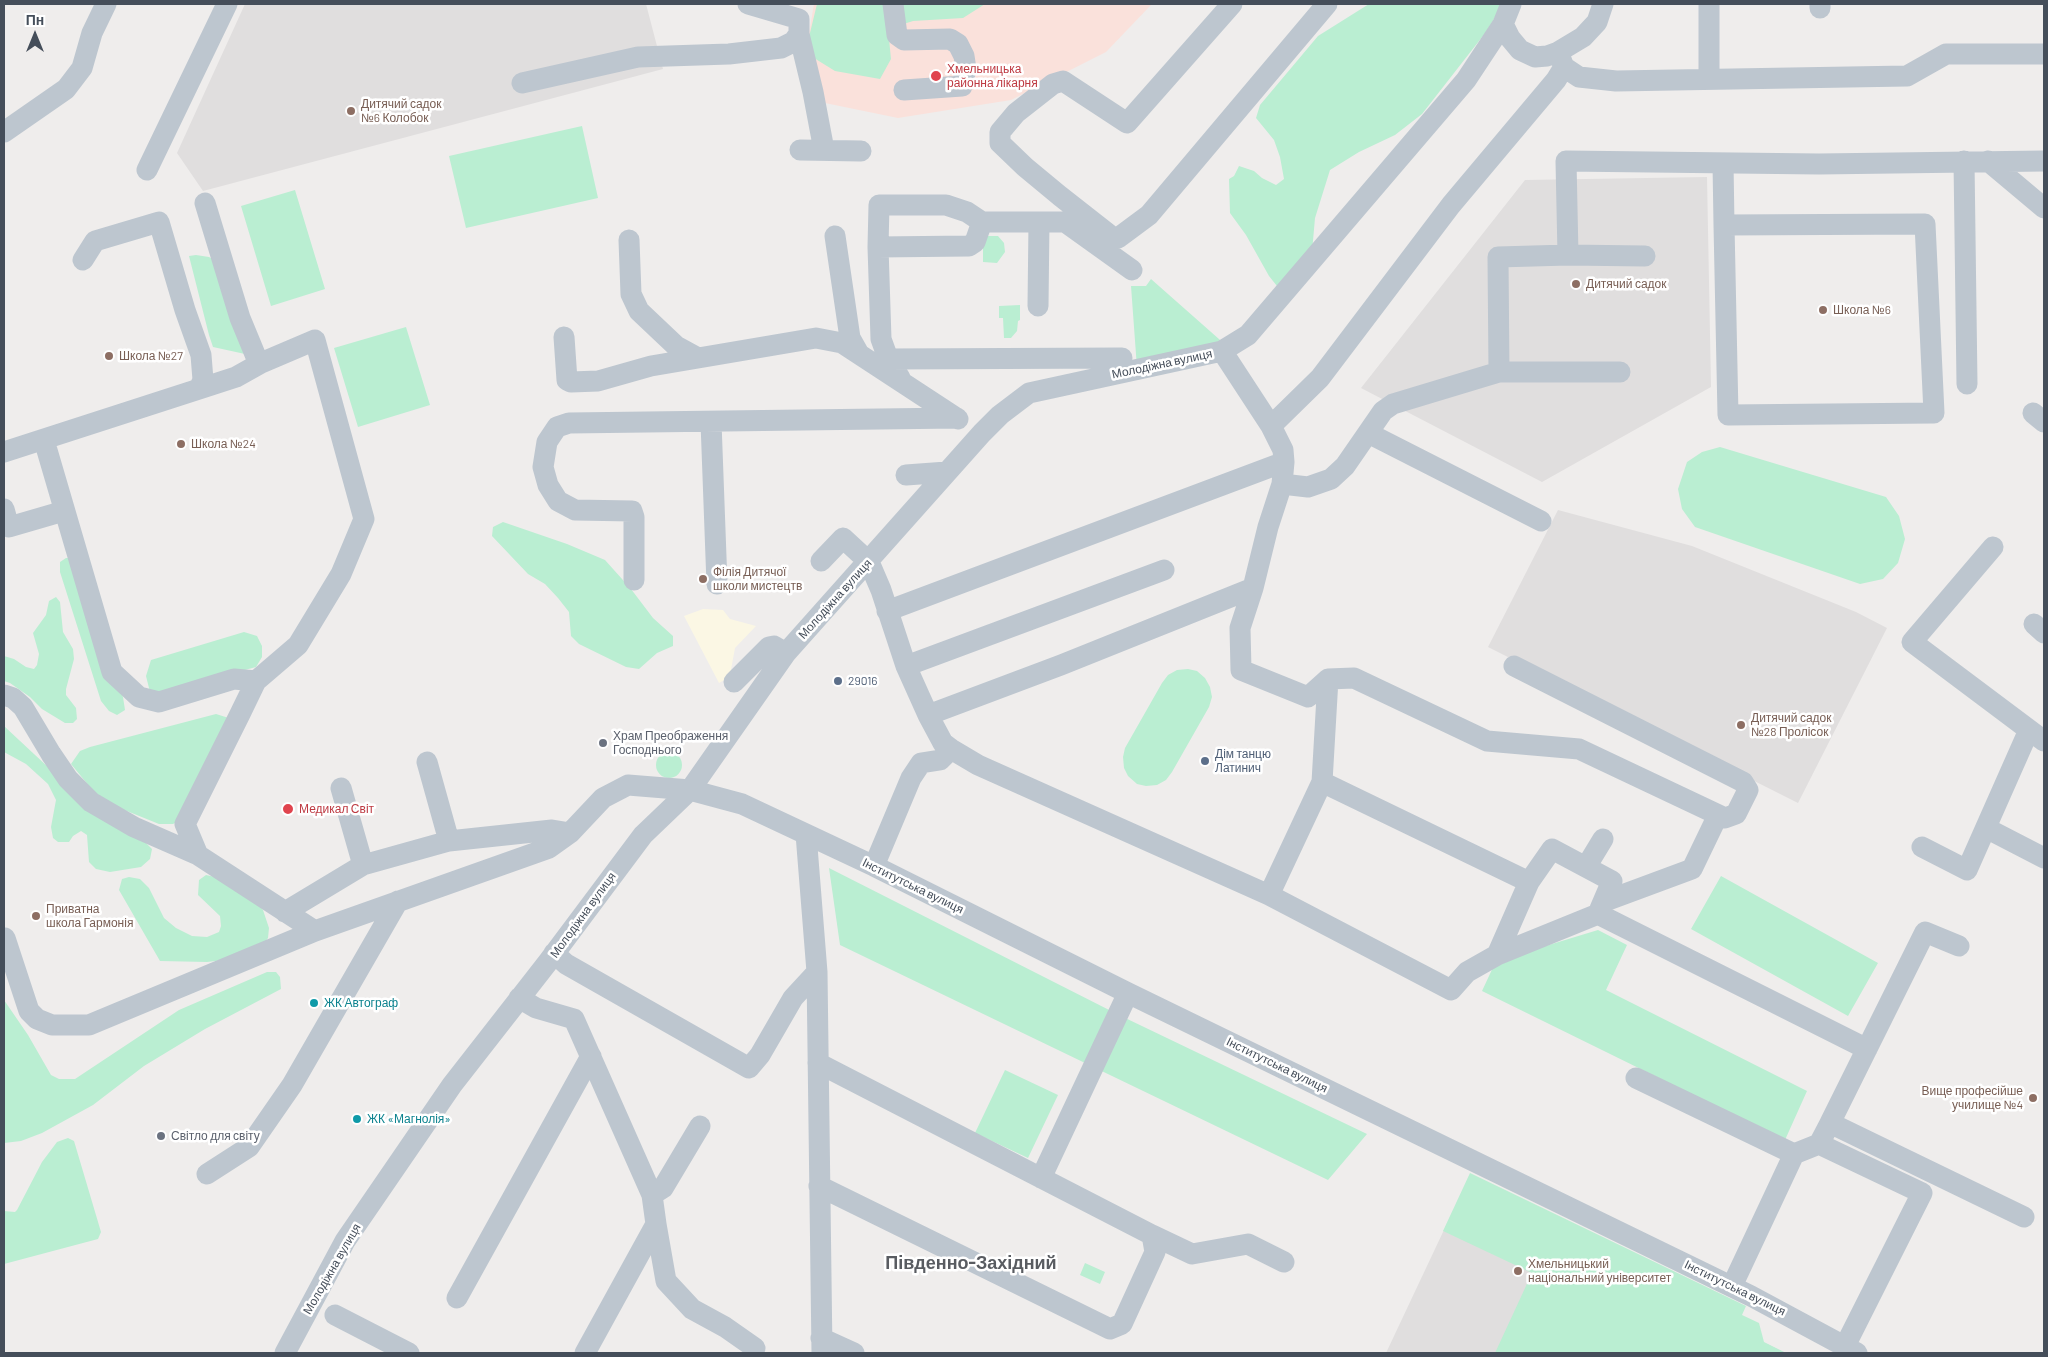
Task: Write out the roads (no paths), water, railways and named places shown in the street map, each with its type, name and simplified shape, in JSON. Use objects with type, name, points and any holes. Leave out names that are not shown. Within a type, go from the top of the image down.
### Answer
[{"type":"street","points":[[4,132],[66,89],[82,68],[92,33],[106,4]]},
{"type":"street","points":[[147,170],[226,4]]},
{"type":"street","points":[[748,4],[799,19]]},
{"type":"street","points":[[893,4],[897,35],[904,40],[950,39],[958,44],[964,56],[966,69],[962,86],[904,90]]},
{"type":"street","points":[[1232,4],[1127,123],[1062,81],[1053,84],[1016,113],[1000,132],[1000,143],[1024,167],[1112,236],[1118,238],[1148,215],[1327,4]]},
{"type":"street","name":"Молодіжна вулиця","points":[[285,1353],[345,1241],[452,1085],[643,835],[690,790],[786,653],[869,562],[946,472],[1000,415],[1029,393],[1222,351],[1248,334],[1466,80],[1503,24],[1511,4]]},
{"type":"street","points":[[1271,426],[1320,378],[1451,205],[1556,80],[1561,59],[1597,22],[1602,4]]},
{"type":"street","points":[[1709,4],[1709,80]]},
{"type":"street","points":[[522,83],[638,57],[729,54],[781,48],[793,42],[799,19]]},
{"type":"street","points":[[799,19],[824,150]]},
{"type":"street","points":[[1503,24],[1510,38],[1520,50],[1535,57],[1547,56],[1561,59],[1579,78],[1608,80],[1907,76],[1946,54],[2044,54]]},
{"type":"street","points":[[800,150],[861,150]]},
{"type":"street","points":[[1568,255],[1566,161],[1819,164],[2044,161]]},
{"type":"street","points":[[1964,161],[1967,384]]},
{"type":"street","points":[[1988,161],[2044,208]]},
{"type":"street","points":[[1723,163],[1724,225],[1728,415],[1934,413],[1926,224],[1724,225]]},
{"type":"street","points":[[903,383],[888,358],[881,338],[878,247],[879,201],[946,205],[967,212],[982,222],[1065,222],[1132,270]]},
{"type":"street","points":[[205,203],[240,318],[259,364]]},
{"type":"street","points":[[83,260],[95,241],[159,222],[185,310],[201,355],[202,380],[199,389]]},
{"type":"street","points":[[878,247],[969,246],[975,242],[982,222]]},
{"type":"street","points":[[1038,306],[1039,222]]},
{"type":"street","points":[[835,236],[850,338],[859,354]]},
{"type":"street","points":[[629,240],[631,294],[639,311],[676,346],[698,358]]},
{"type":"street","points":[[1499,372],[1498,257],[1568,255],[1645,256]]},
{"type":"street","points":[[564,337],[567,380],[571,382],[598,381],[651,366],[816,338],[842,343],[982,433]]},
{"type":"street","points":[[4,452],[236,377],[259,364],[315,340],[364,519],[341,574],[298,645],[256,681],[246,717],[185,824],[198,855]]},
{"type":"street","points":[[1222,351],[1271,426],[1283,450],[1284,462],[1282,484],[1240,628],[1241,670],[1308,698],[1328,680],[1354,678],[1488,741],[1578,749],[1725,818],[1736,814],[1748,790],[1743,782],[1514,666]]},
{"type":"street","points":[[888,358],[1122,358]]},
{"type":"street","points":[[1282,484],[1308,487],[1331,479],[1345,466],[1383,411],[1393,404],[1499,372],[1620,372]]},
{"type":"street","points":[[634,580],[634,517],[632,511],[575,510],[558,502],[548,485],[543,467],[547,442],[557,427],[569,423],[957,418]]},
{"type":"street","points":[[711,422],[717,584]]},
{"type":"street","points":[[1368,433],[1541,521]]},
{"type":"street","points":[[44,440],[112,672],[139,697],[159,702],[234,679],[256,681]]},
{"type":"street","points":[[887,611],[1284,462]]},
{"type":"street","points":[[906,475],[946,472]]},
{"type":"street","points":[[4,509],[8,527],[64,511]]},
{"type":"street","points":[[821,561],[843,538],[869,562],[881,590],[906,666],[928,715],[943,742],[951,749],[987,769],[1269,895],[1451,990],[1467,972],[1497,955],[1692,869],[1718,815]]},
{"type":"street","points":[[1922,847],[1967,870],[1986,828],[2037,736],[1912,642],[1993,547]]},
{"type":"street","points":[[906,666],[1164,570]]},
{"type":"street","points":[[928,715],[1061,665],[1253,588]]},
{"type":"street","points":[[734,682],[769,647],[774,646],[786,653]]},
{"type":"street","points":[[1269,895],[1322,782],[1328,680]]},
{"type":"street","points":[[4,695],[13,698],[23,707],[68,779],[91,802],[134,827],[198,855],[315,931]]},
{"type":"street","points":[[874,866],[911,778],[921,763],[940,760],[951,749]]},
{"type":"street","points":[[427,762],[449,841]]},
{"type":"street","points":[[1322,782],[1529,882]]},
{"type":"street","name":"Інститутська вулиця","points":[[5,938],[29,1011],[33,1016],[52,1025],[89,1025],[315,931],[550,848],[570,833],[603,798],[628,785],[690,790],[742,804],[874,866],[1128,993],[1732,1286],[1851,1350]]},
{"type":"street","points":[[341,788],[363,866]]},
{"type":"street","points":[[1986,828],[2044,858]]},
{"type":"street","points":[[285,912],[363,866],[449,841],[552,830],[570,833]]},
{"type":"street","points":[[806,834],[817,972],[822,1345],[854,1353]]},
{"type":"street","points":[[1586,867],[1603,839]]},
{"type":"street","points":[[1497,955],[1529,882],[1552,849],[1612,881],[1600,908]]},
{"type":"street","points":[[207,1174],[249,1147],[292,1085],[398,901]]},
{"type":"street","points":[[1600,908],[1867,1049]]},
{"type":"street","points":[[1732,1286],[1794,1154],[1819,1144],[1925,932],[1959,946]]},
{"type":"street","points":[[554,953],[566,964],[749,1068],[760,1056],[793,998],[817,972]]},
{"type":"street","points":[[1041,1178],[1128,993]]},
{"type":"street","points":[[519,998],[536,1008],[574,1019],[652,1195],[666,1281],[692,1309],[725,1327],[756,1351]]},
{"type":"street","points":[[457,1298],[591,1056]]},
{"type":"street","points":[[818,1064],[1192,1254],[1248,1244],[1284,1262]]},
{"type":"street","points":[[1636,1078],[1794,1154]]},
{"type":"street","points":[[1830,1123],[2024,1217]]},
{"type":"street","points":[[652,1195],[663,1188],[700,1126]]},
{"type":"street","points":[[1819,1144],[1922,1193],[1851,1350]]},
{"type":"street","points":[[819,1186],[1110,1329],[1122,1324],[1155,1252],[1152,1235]]},
{"type":"street","points":[[585,1353],[656,1224]]},
{"type":"street","points":[[335,1315],[409,1353]]},
{"type":"place","name":"Хмельницька районна лікарня","points":[[936,76]]},
{"type":"place","name":"Дитячий садок №6 Колобок","points":[[351,111]]},
{"type":"place","name":"Дитячий садок","points":[[1576,284]]},
{"type":"place","name":"Школа №6","points":[[1823,310]]},
{"type":"place","name":"Школа №27","points":[[109,356]]},
{"type":"place","name":"Школа №24","points":[[181,444]]},
{"type":"place","name":"Філія Дитячої школи мистецтв","points":[[703,579]]},
{"type":"place","name":"29016","points":[[838,681]]},
{"type":"place","name":"Дитячий садок №28 Пролісок","points":[[1741,725]]},
{"type":"place","name":"Храм Преображення Господнього","points":[[603,743]]},
{"type":"place","name":"Дім танцю Латинич","points":[[1205,761]]},
{"type":"place","name":"Медикал Світ","points":[[288,809]]},
{"type":"place","name":"Приватна школа Гармонія","points":[[36,916]]},
{"type":"place","name":"ЖК Автограф","points":[[314,1003]]},
{"type":"place","name":"Вище професійше училище №4","points":[[2033,1098]]},
{"type":"place","name":"ЖК «Магнолія»","points":[[357,1119]]},
{"type":"place","name":"Світло для світу","points":[[161,1136]]},
{"type":"place","name":"Хмельницький національний університет","points":[[1518,1271]]},
{"type":"district","name":"Південно-Західний","points":[[971,1263]]}]
